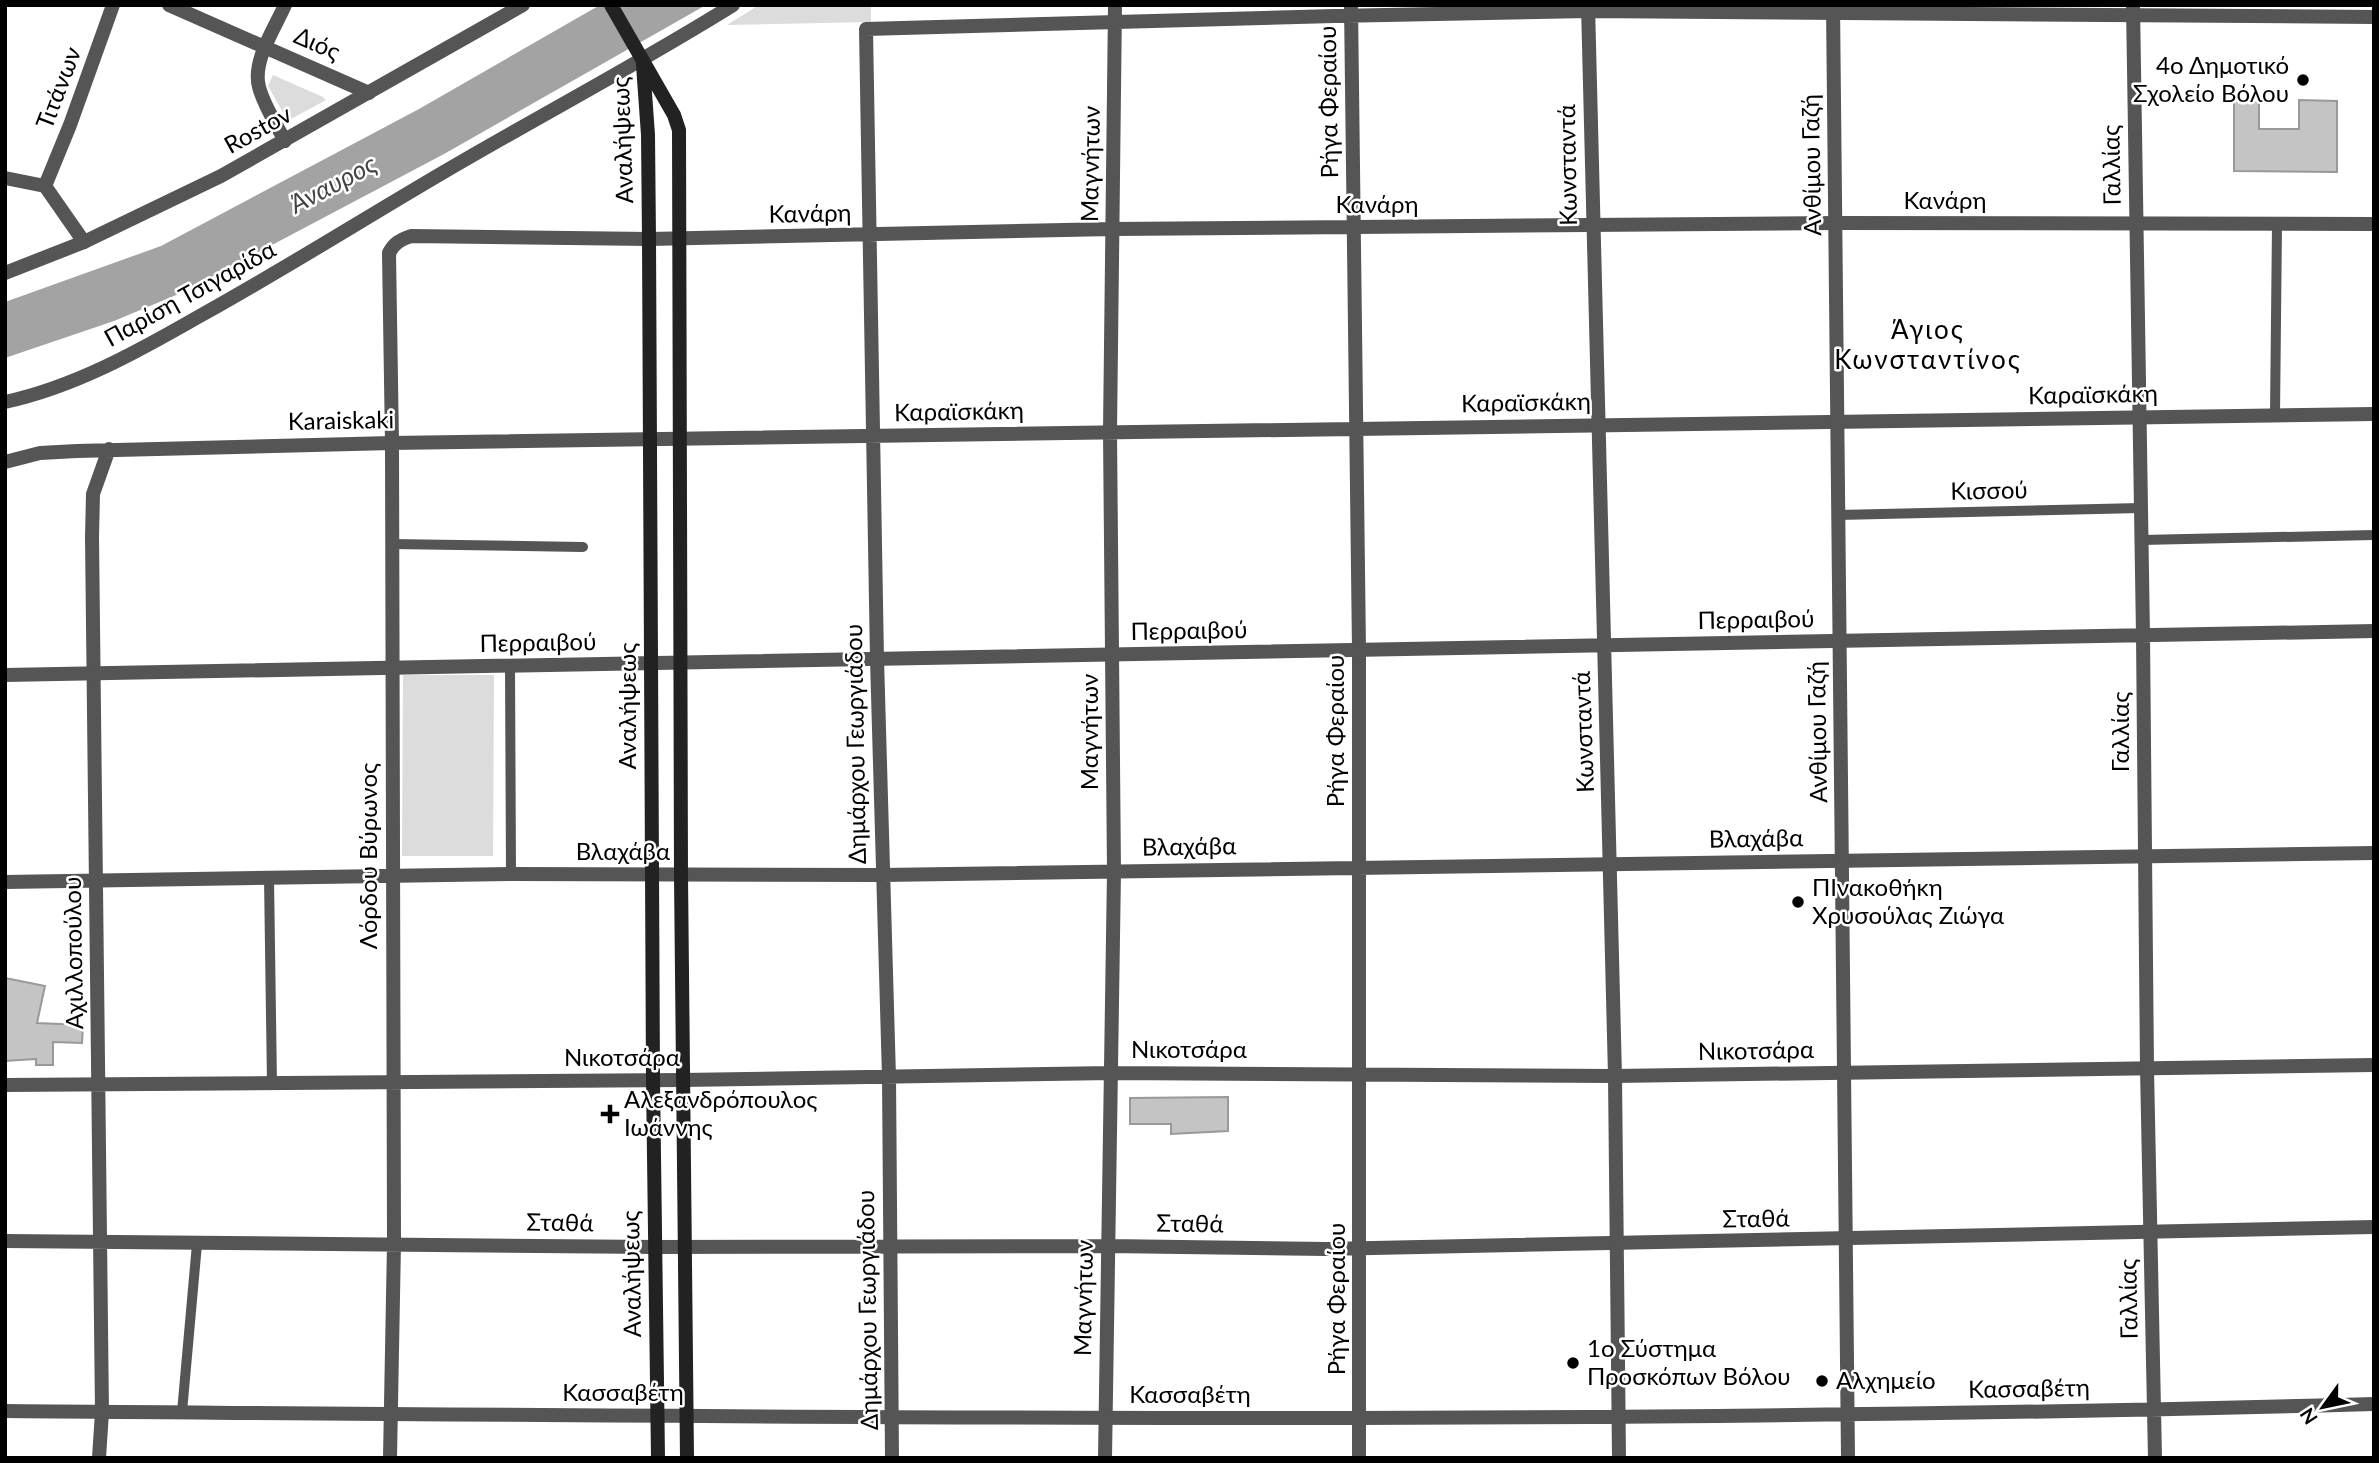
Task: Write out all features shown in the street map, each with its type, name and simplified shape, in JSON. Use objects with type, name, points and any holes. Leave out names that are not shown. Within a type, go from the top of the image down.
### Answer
[{"type":"main road","points":[[611,5],[641,57]]},
{"type":"main road","name":"Αναλήψεως","points":[[641,57],[674,115],[679,130],[682,1080],[687,1458]]},
{"type":"main road","name":"Αναλήψεως","points":[[641,57],[648,135],[651,876],[658,1458]]},
{"type":"street","name":"Τιτάνων","points":[[45,186],[113,5]]},
{"type":"street","name":"Διός","points":[[169,5],[369,93]]},
{"type":"street","points":[[285,5],[258,70],[258,86],[285,141]]},
{"type":"street","name":"Rostov","points":[[5,273],[84,242],[222,176],[523,5]]},
{"type":"street","name":"Παρίση Τσιγαρίδα","points":[[5,402],[98,371],[157,341],[733,5]]},
{"type":"street","name":"Μαγνήτων","points":[[1105,1458],[1114,872],[1110,432],[1115,5]]},
{"type":"street","points":[[1115,22],[1228,12],[1588,8],[2133,10],[2374,17]]},
{"type":"street","name":"Κωνσταντά","points":[[1588,8],[1615,1076],[1619,1458]]},
{"type":"street","name":"Ρήγα Φεραίου","points":[[1351,10],[1359,650],[1359,1458]]},
{"type":"street","name":"Ανθίμου Γαζή","points":[[1833,10],[1849,1458]]},
{"type":"street","name":"Γαλλίας","points":[[2133,10],[2155,1458]]},
{"type":"street","name":"Δημάρχου Γεωργιάδου","points":[[892,1458],[888,1077],[877,659],[866,29],[1115,22]]},
{"type":"street","points":[[5,178],[45,186],[84,242]]},
{"type":"street","name":"Κανάρη","points":[[389,253],[393,244],[411,236],[649,239],[1112,229],[1835,223],[2374,224]]},
{"type":"street","name":"Λόρδου Βύρωνος","points":[[389,253],[394,1243],[390,1458]]},
{"type":"street","name":"Καραϊσκάκη","points":[[680,439],[2374,414]]},
{"type":"street","name":"Karaiskaki","points":[[5,462],[40,453],[108,449],[680,439]]},
{"type":"street","name":"Αχιλλοπούλου","points":[[99,1458],[102,1412],[93,494],[108,449]]},
{"type":"street","name":"Περραιβού","points":[[5,675],[2374,631]]},
{"type":"street","name":"Βλαχάβα","points":[[5,882],[511,874],[883,875],[2374,853]]},
{"type":"street","name":"Νικοτσάρα","points":[[5,1085],[682,1080],[1111,1073],[1615,1076],[2374,1065]]},
{"type":"street","name":"Σταθά","points":[[5,1241],[654,1247],[1359,1248],[1848,1240],[2374,1227]]},
{"type":"street","name":"Κασσαβέτη","points":[[5,1411],[892,1418],[1360,1417],[2155,1410],[2374,1404]]},
{"type":"lane","points":[[2275,415],[2277,224]]},
{"type":"lane","name":"Κισσού","points":[[1838,515],[2140,508]]},
{"type":"lane","points":[[2141,540],[2374,535]]},
{"type":"lane","points":[[391,544],[583,547]]},
{"type":"lane","points":[[510,666],[511,874]]},
{"type":"lane","points":[[269,878],[272,1084]]},
{"type":"lane","points":[[182,1412],[197,1244]]},
{"type":"shaded area","points":[[759,5],[871,5],[871,22],[727,25]]},
{"type":"shaded area","points":[[273,75],[326,100],[291,119],[286,118],[268,86]]},
{"type":"shaded area","points":[[403,675],[494,675],[493,856],[402,856]]},
{"type":"water","name":"Άναυρος","points":[[600,5],[706,5],[444,154],[181,293],[114,321],[5,358],[5,302],[161,246],[419,109]]},
{"type":"building","points":[[2234,99],[2259,99],[2259,129],[2299,129],[2299,100],[2337,101],[2337,172],[2234,171]]},
{"type":"building","points":[[5,978],[45,986],[37,1023],[83,1025],[82,1043],[53,1042],[53,1065],[36,1065],[36,1059],[5,1061]]},
{"type":"building","points":[[1228,1097],[1228,1131],[1171,1134],[1171,1124],[1130,1124],[1130,1098]]},
{"type":"place","name":"4ο Δημοτικό Σχολείο Βόλου","points":[[2303,80]]},
{"type":"place","name":"ΠΙνακοθήκη Χρυσούλας Ζιώγα","points":[[1798,902]]},
{"type":"place","name":"Αλεξανδρόπουλος Ιωάννης","points":[[610,1114]]},
{"type":"place","name":"1ο Σύστημα Προσκόπων Βόλου","points":[[1573,1363]]},
{"type":"place","name":"Αλχημείο","points":[[1822,1381]]},
{"type":"district","name":"Άγιος Κωνσταντίνος","points":[[1928,345]]}]
